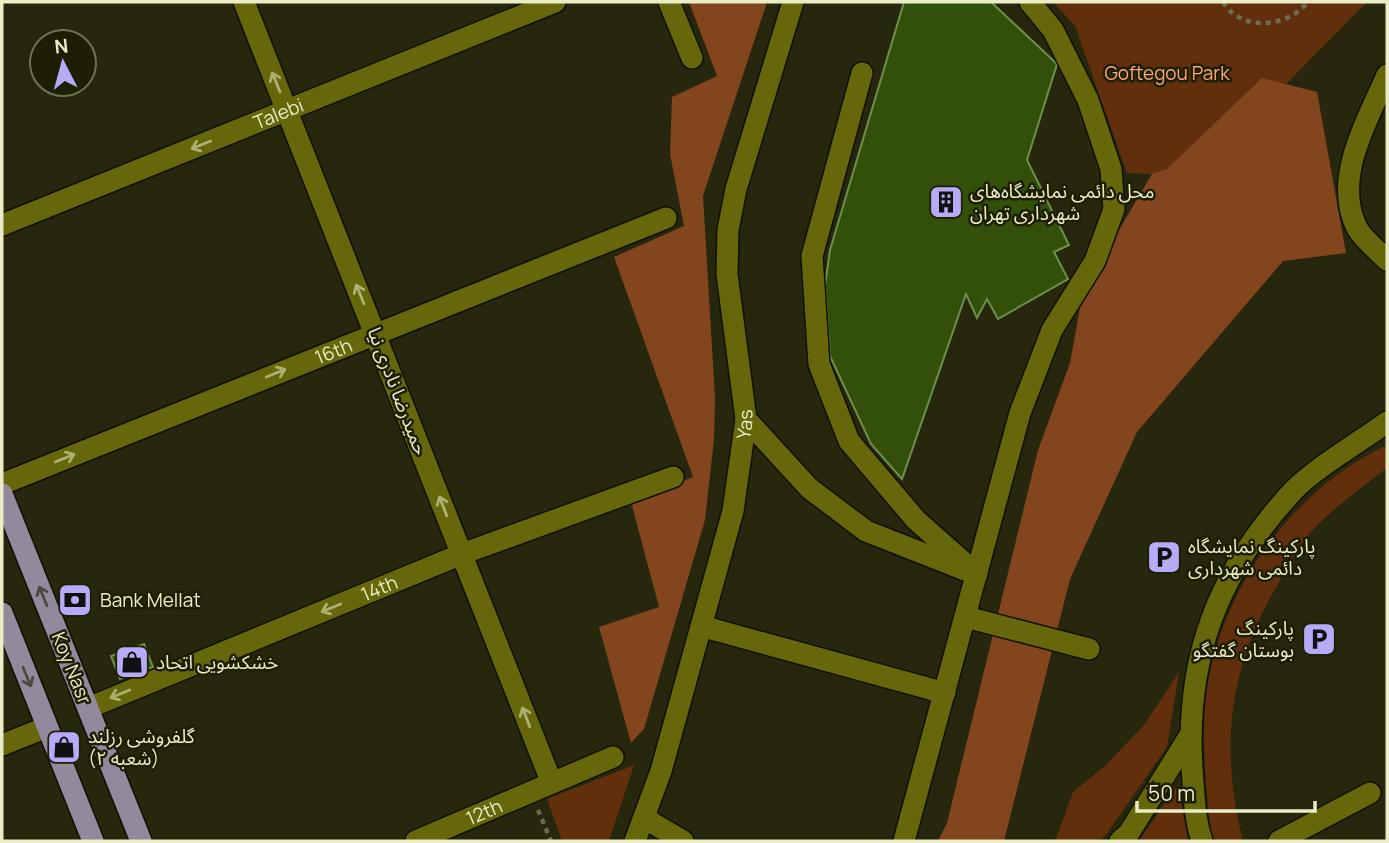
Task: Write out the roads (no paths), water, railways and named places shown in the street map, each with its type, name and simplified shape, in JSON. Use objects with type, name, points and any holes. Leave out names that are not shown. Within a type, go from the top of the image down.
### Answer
[{"type":"main road","name":"Koy Nasr","points":[[2,494],[141,841]]},
{"type":"main road","points":[[2,613],[93,841]]},
{"type":"street","name":"حمیدرضا نادری نیا","points":[[244,2],[551,781]]},
{"type":"street","name":"Talebi","points":[[2,225],[555,2]]},
{"type":"street","points":[[669,2],[692,58]]},
{"type":"street","name":"Yas","points":[[635,841],[733,511],[746,419],[727,274],[728,230],[736,189],[793,2]]},
{"type":"street","points":[[904,841],[1020,413],[1052,330],[1095,261],[1114,209],[1111,169],[1088,100],[1053,30],[1030,2]]},
{"type":"street","points":[[862,73],[812,256],[819,364],[849,441],[916,520],[977,574]]},
{"type":"street","points":[[1387,75],[1353,153],[1350,196],[1357,228],[1387,260]]},
{"type":"street","name":"16th","points":[[2,484],[666,218]]},
{"type":"street","points":[[746,419],[808,488],[866,531],[977,574]]},
{"type":"street","points":[[1202,841],[1196,822],[1190,735],[1195,671],[1213,608],[1241,555],[1294,489],[1387,422]]},
{"type":"street","name":"14th","points":[[88,708],[462,554],[673,477]]},
{"type":"street","points":[[965,617],[1089,649]]},
{"type":"street","points":[[701,626],[945,693]]},
{"type":"street","points":[[2,745],[47,727]]},
{"type":"street","points":[[1120,841],[1129,833],[1190,735]]},
{"type":"street","name":"12th","points":[[416,841],[551,781],[613,757]]},
{"type":"street","points":[[1279,841],[1370,793]]},
{"type":"street","points":[[644,818],[683,841]]},
{"type":"place","name":"محل دائمی نمایشگاه‌های شهرداری تهران","points":[[946,202]]},
{"type":"place","name":"پارکینگ نمایشگاه دائمی شهرداری","points":[[1164,557]]},
{"type":"place","name":"Bank Mellat","points":[[75,600]]},
{"type":"place","name":"پارکینگ بوستان گفتگو","points":[[1319,639]]},
{"type":"place","name":"خشکشویی اتحاد","points":[[132,662]]},
{"type":"place","name":"گلفروشی رزلند (شعبه ۲)","points":[[64,747]]},
{"type":"park label","name":"Goftegou Park","points":[[1167,73]]}]
